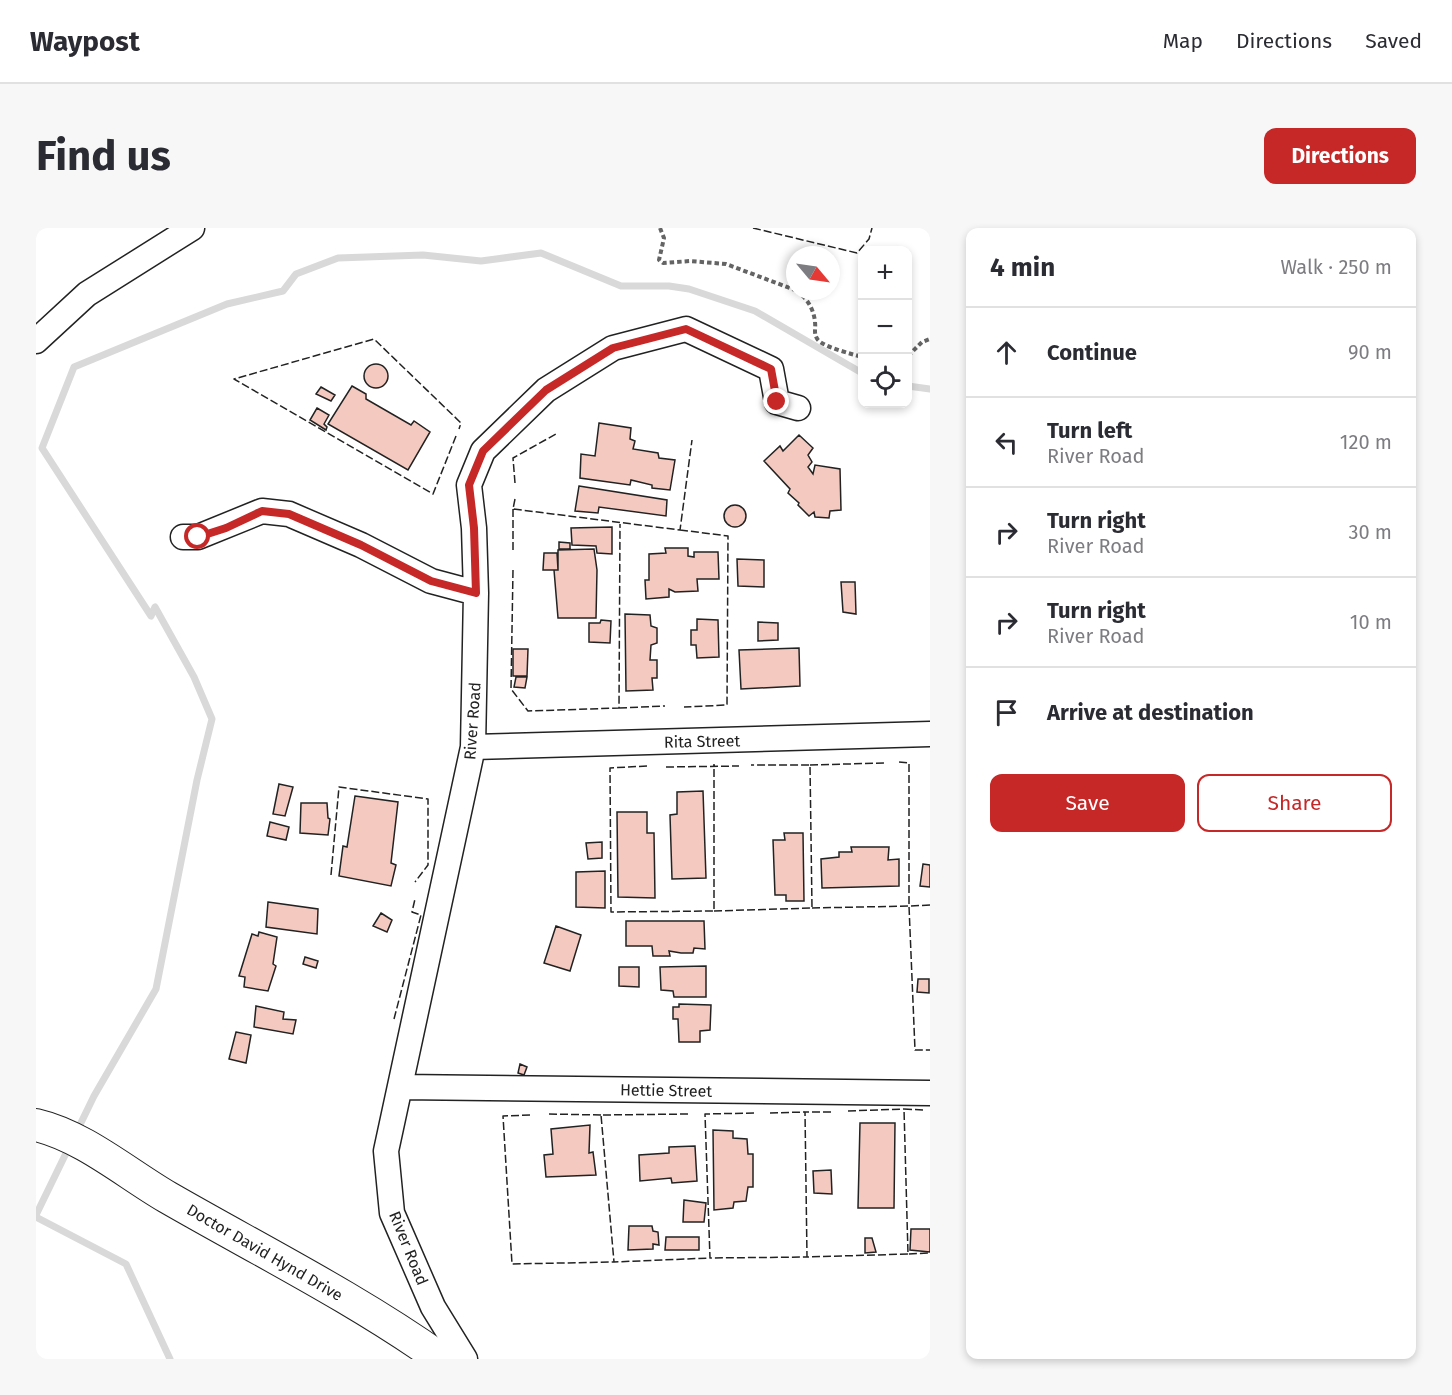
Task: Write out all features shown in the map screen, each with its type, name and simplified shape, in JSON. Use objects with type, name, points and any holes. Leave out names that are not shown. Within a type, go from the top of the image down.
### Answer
[{"type":"main road","name":"Doctor David Hynd Drive","points":[[41,1126],[87,1148],[165,1196],[395,1326],[441,1359]]},
{"type":"street","points":[[36,341],[87,294],[192,228]]},
{"type":"street","name":"River Road","points":[[465,1359],[433,1307],[392,1213],[386,1151],[473,747],[476,593],[474,528],[469,485],[483,451],[546,390],[613,348],[686,329],[771,369],[777,402],[798,408]]},
{"type":"street","points":[[183,537],[207,534],[262,511],[289,514],[361,545],[431,581],[476,593]]},
{"type":"street","name":"Rita Street","points":[[473,747],[930,734]]},
{"type":"street","name":"Hettie Street","points":[[401,1087],[930,1093]]},
{"type":"path","points":[[660,228],[663,238],[659,260],[663,262],[690,261],[726,264],[786,287]]},
{"type":"path","points":[[807,300],[815,321],[814,333],[818,340],[858,356]]},
{"type":"path","points":[[911,354],[922,342],[930,339]]},
{"type":"building","points":[[376,364],[381,365],[387,371],[387,381],[381,387],[376,388],[371,387],[365,381],[364,376],[365,371],[371,365]]},
{"type":"building","points":[[352,386],[366,394],[366,399],[411,425],[414,421],[430,432],[408,470],[328,424]]},
{"type":"building","points":[[321,387],[335,395],[331,401],[316,394]]},
{"type":"building","points":[[317,408],[329,415],[324,424],[327,427],[326,430],[310,420]]},
{"type":"building","points":[[599,423],[631,428],[630,439],[635,441],[633,449],[658,453],[659,458],[675,460],[670,490],[652,488],[652,485],[631,480],[630,485],[580,478],[581,454],[595,456]]},
{"type":"building","points":[[799,435],[813,448],[808,455],[812,462],[808,467],[813,474],[815,465],[840,469],[841,510],[830,511],[829,518],[815,517],[814,512],[809,516],[788,493],[790,489],[764,461],[780,446],[783,451]]},
{"type":"building","points":[[579,486],[667,500],[666,516],[599,507],[598,513],[575,511]]},
{"type":"building","points":[[731,505],[739,505],[746,512],[746,520],[739,527],[731,527],[724,520],[724,512]]},
{"type":"building","points":[[612,527],[612,554],[597,553],[596,546],[572,545],[571,528]]},
{"type":"building","points":[[559,542],[570,543],[570,549],[559,549]]},
{"type":"building","points":[[665,548],[688,548],[688,556],[694,557],[694,552],[718,552],[719,579],[697,579],[698,591],[675,592],[669,589],[669,597],[646,599],[645,580],[649,580],[649,554],[666,553]]},
{"type":"building","points":[[594,549],[597,570],[596,618],[558,618],[554,570],[558,570],[558,550]]},
{"type":"building","points":[[544,553],[557,553],[558,570],[543,570]]},
{"type":"building","points":[[737,559],[764,560],[764,587],[738,586]]},
{"type":"building","points":[[841,582],[855,582],[856,614],[843,612]]},
{"type":"building","points":[[625,614],[650,615],[651,626],[657,628],[657,643],[651,645],[650,660],[657,660],[657,678],[652,678],[653,690],[626,691]]},
{"type":"building","points":[[697,619],[718,620],[719,657],[697,658],[696,645],[691,645],[691,630],[697,630]]},
{"type":"building","points":[[601,620],[611,621],[610,643],[589,642],[589,623],[600,623]]},
{"type":"building","points":[[758,622],[778,623],[778,640],[758,641]]},
{"type":"building","points":[[799,648],[800,686],[741,689],[739,650]]},
{"type":"building","points":[[513,649],[528,649],[527,676],[513,676]]},
{"type":"building","points":[[516,677],[527,677],[525,688],[514,687]]},
{"type":"building","points":[[279,784],[293,787],[285,816],[273,814]]},
{"type":"building","points":[[703,791],[706,878],[672,879],[670,815],[677,814],[677,792]]},
{"type":"building","points":[[355,796],[398,802],[391,863],[396,865],[391,886],[339,876],[343,846],[347,847]]},
{"type":"building","points":[[301,803],[327,803],[330,819],[328,835],[300,833]]},
{"type":"building","points":[[617,812],[647,812],[647,833],[654,833],[655,898],[618,897]]},
{"type":"building","points":[[270,822],[289,827],[286,840],[267,836]]},
{"type":"building","points":[[784,833],[803,833],[804,901],[786,901],[786,895],[775,895],[773,840],[785,840]]},
{"type":"building","points":[[602,842],[602,858],[588,859],[586,843]]},
{"type":"building","points":[[851,847],[889,847],[888,860],[899,859],[899,886],[822,888],[821,859],[839,857],[839,852],[852,852]]},
{"type":"building","points":[[923,864],[930,865],[930,887],[920,886]]},
{"type":"building","points":[[605,871],[605,908],[576,907],[576,872]]},
{"type":"building","points":[[268,902],[318,909],[317,934],[266,927]]},
{"type":"building","points":[[381,913],[392,920],[387,932],[373,926]]},
{"type":"building","points":[[626,921],[704,921],[705,949],[694,948],[693,953],[669,951],[670,956],[653,956],[652,946],[626,946]]},
{"type":"building","points":[[556,926],[581,935],[570,971],[544,963]]},
{"type":"building","points":[[259,932],[277,937],[273,964],[276,966],[268,991],[244,987],[245,977],[239,976],[252,934],[258,936]]},
{"type":"building","points":[[305,957],[318,961],[316,968],[303,964]]},
{"type":"building","points":[[706,966],[706,997],[674,997],[673,991],[661,990],[660,967]]},
{"type":"building","points":[[619,967],[639,967],[639,987],[619,986]]},
{"type":"building","points":[[918,979],[929,979],[929,993],[917,992]]},
{"type":"building","points":[[679,1004],[711,1005],[710,1030],[700,1031],[700,1042],[679,1042],[678,1019],[673,1019],[673,1007],[679,1007]]},
{"type":"building","points":[[256,1006],[284,1012],[283,1019],[296,1020],[293,1034],[254,1027]]},
{"type":"building","points":[[236,1032],[251,1035],[246,1063],[229,1059]]},
{"type":"building","points":[[520,1064],[527,1067],[524,1075],[518,1073]]},
{"type":"building","points":[[860,1123],[895,1123],[894,1208],[858,1208]]},
{"type":"building","points":[[590,1125],[589,1153],[593,1152],[596,1175],[546,1177],[544,1155],[553,1154],[551,1129]]},
{"type":"building","points":[[713,1130],[733,1131],[733,1138],[747,1139],[748,1154],[753,1154],[753,1187],[748,1187],[746,1201],[734,1202],[733,1208],[714,1210]]},
{"type":"building","points":[[695,1146],[697,1181],[672,1183],[671,1178],[640,1181],[639,1155],[669,1153],[669,1147]]},
{"type":"building","points":[[831,1170],[832,1194],[814,1193],[813,1171]]},
{"type":"building","points":[[684,1200],[706,1203],[704,1222],[683,1222]]},
{"type":"building","points":[[629,1226],[652,1226],[653,1231],[658,1232],[659,1245],[653,1244],[653,1249],[628,1250]]},
{"type":"building","points":[[911,1229],[930,1229],[930,1252],[910,1250]]},
{"type":"building","points":[[666,1237],[699,1237],[699,1250],[665,1250]]},
{"type":"building","points":[[865,1238],[872,1238],[876,1252],[865,1253]]},
{"type":"waterway","points":[[76,1133],[94,1096],[156,989],[197,780],[212,719],[194,677],[155,607],[151,616],[42,448],[74,367],[227,304],[283,291],[296,274],[338,258],[423,255],[481,261],[541,253],[621,286],[669,286],[689,289],[755,311],[858,371]]},
{"type":"waterway","points":[[912,387],[930,389]]},
{"type":"waterway","points":[[36,1215],[70,1145]]},
{"type":"waterway","points":[[36,1217],[126,1264],[170,1359]]},
{"type":"fence","points":[[753,228],[857,253],[869,239],[872,228]]},
{"type":"fence","points":[[456,436],[433,494],[234,379],[374,339],[461,423],[459,429]]},
{"type":"fence","points":[[515,483],[513,458],[556,434]]},
{"type":"fence","points":[[515,499],[513,509],[680,530],[692,440]]},
{"type":"fence","points":[[513,509],[513,553]]},
{"type":"fence","points":[[513,570],[511,689],[528,711],[619,708],[620,524]]},
{"type":"fence","points":[[680,530],[728,536],[727,705],[684,707]]},
{"type":"fence","points":[[619,708],[665,706]]},
{"type":"fence","points":[[812,908],[909,906],[909,763],[898,762]]},
{"type":"fence","points":[[810,765],[884,763]]},
{"type":"fence","points":[[647,766],[610,768],[611,912],[714,911],[714,764]]},
{"type":"fence","points":[[714,911],[812,908],[810,765],[751,765]]},
{"type":"fence","points":[[666,767],[739,766]]},
{"type":"fence","points":[[331,875],[339,787],[428,799],[428,865],[415,882]]},
{"type":"fence","points":[[394,1019],[421,915],[412,912],[415,899]]},
{"type":"fence","points":[[930,905],[909,906],[915,1050],[930,1050]]},
{"type":"fence","points":[[923,1110],[904,1109],[908,1254],[930,1253]]},
{"type":"fence","points":[[848,1111],[904,1109]]},
{"type":"fence","points":[[831,1112],[805,1112],[807,1257],[908,1254]]},
{"type":"fence","points":[[770,1113],[805,1112]]},
{"type":"fence","points":[[754,1113],[705,1114],[710,1258],[807,1257]]},
{"type":"fence","points":[[549,1114],[601,1115]]},
{"type":"fence","points":[[688,1114],[601,1115],[614,1262],[710,1258]]},
{"type":"fence","points":[[530,1115],[503,1116],[512,1264],[614,1262]]},
{"type":"route","points":[[198,537],[226,528],[262,511],[289,514],[361,545],[431,581],[476,593],[474,528],[469,485],[483,451],[546,390],[613,348],[686,329],[771,369],[777,402]]}]
